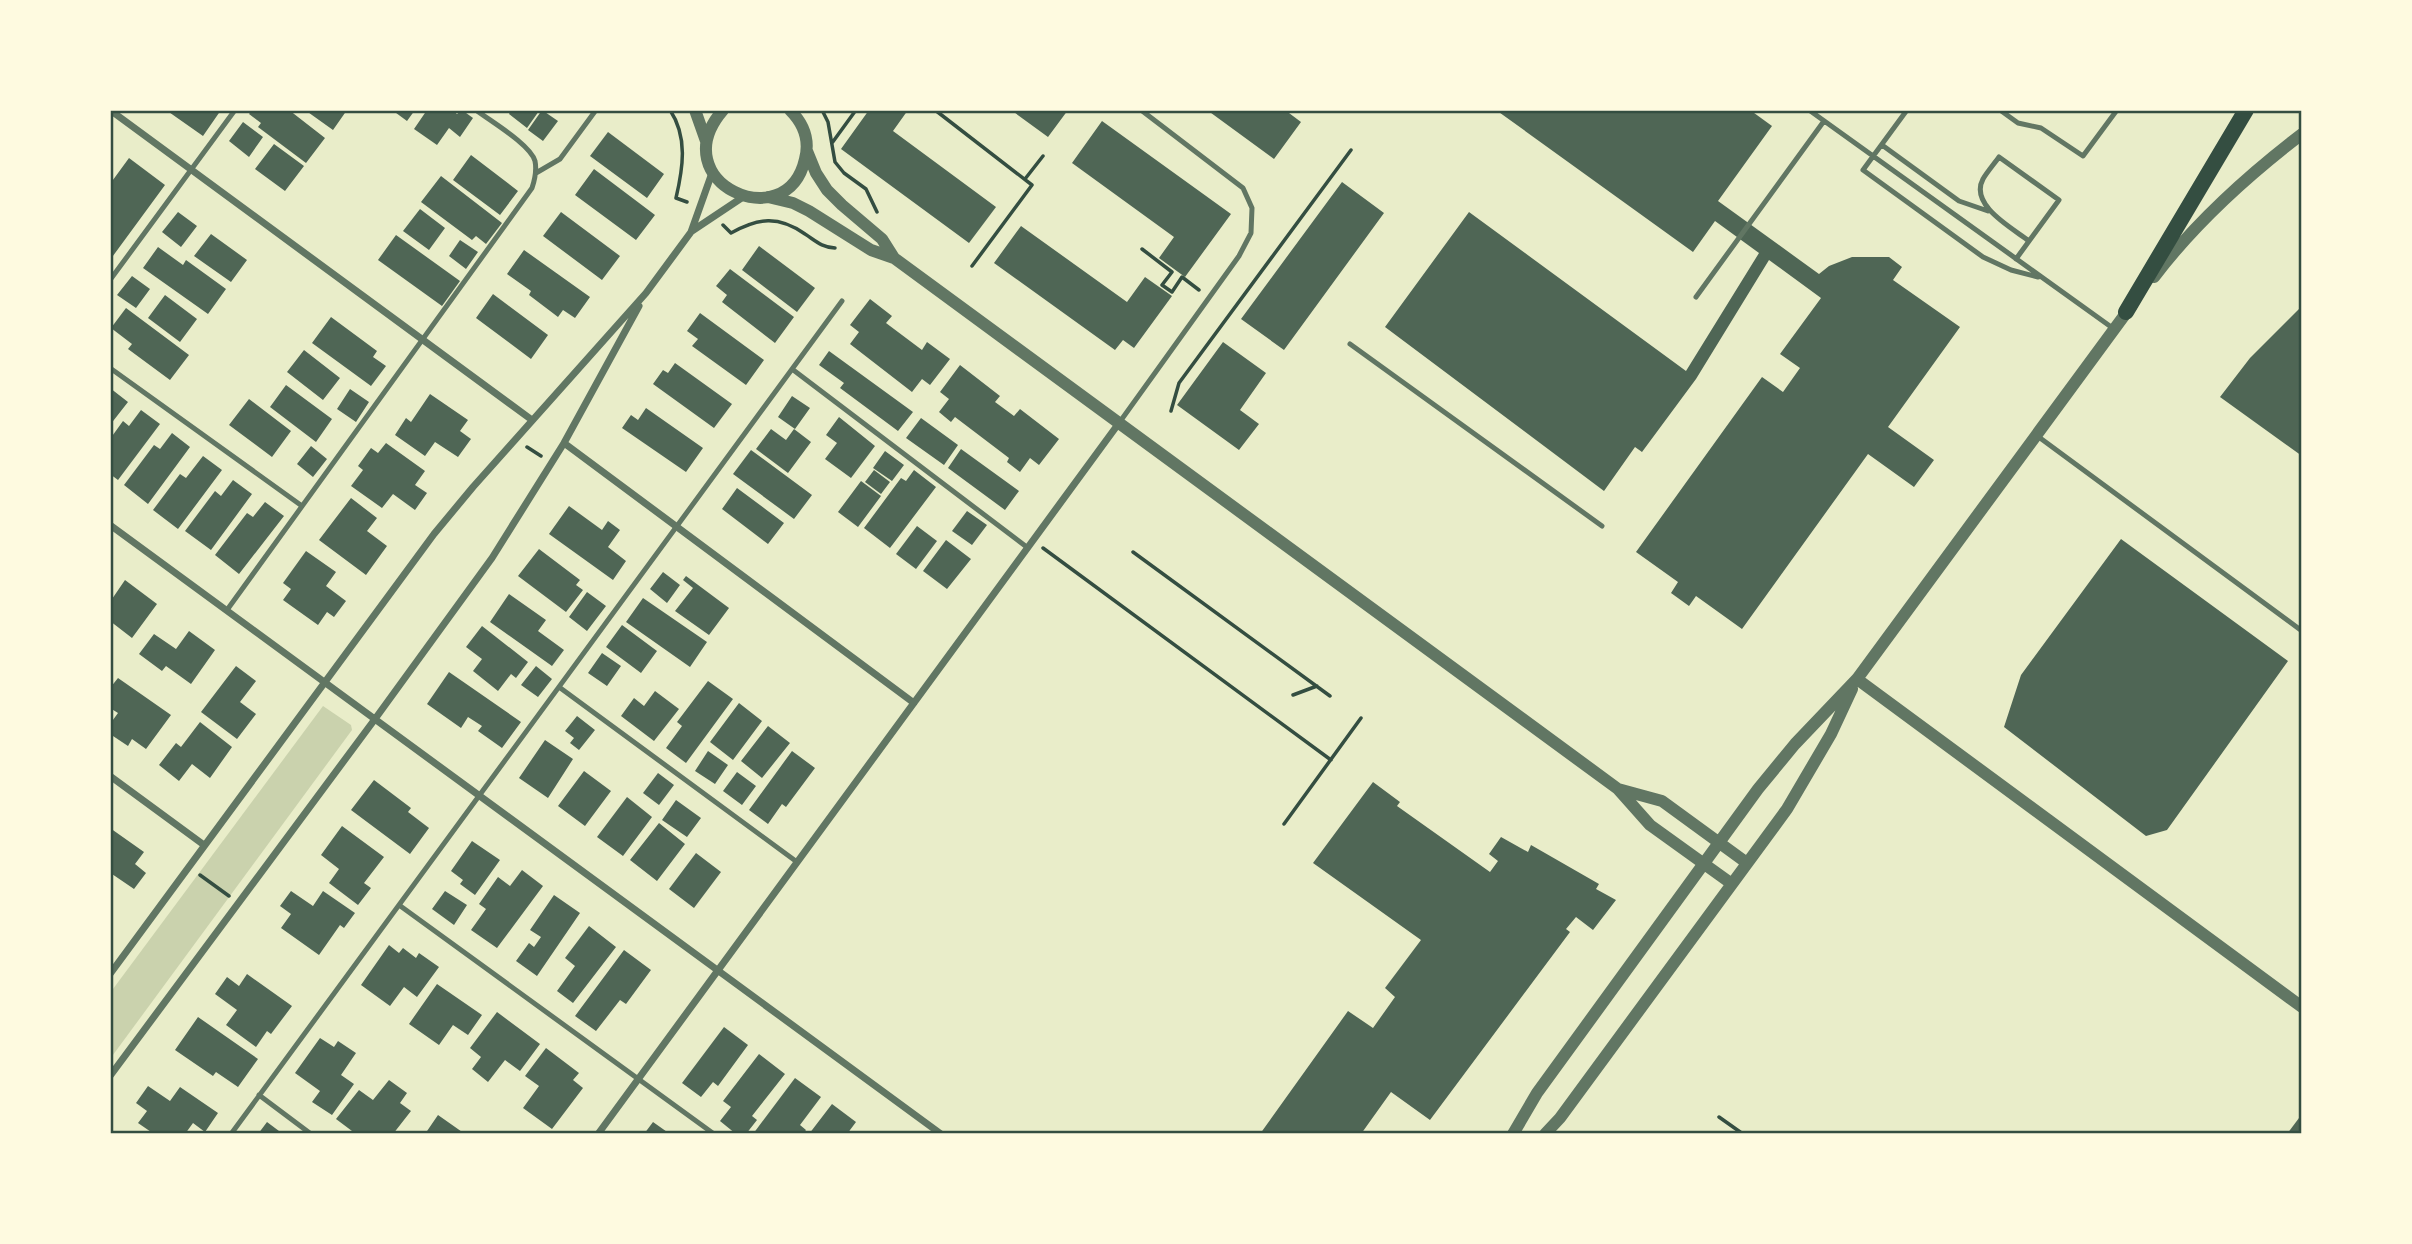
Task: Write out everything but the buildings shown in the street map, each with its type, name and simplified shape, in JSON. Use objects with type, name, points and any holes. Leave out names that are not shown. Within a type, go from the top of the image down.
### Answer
[{"type":"main road","points":[[2126,312],[2246,110]]},
{"type":"street","points":[[110,110],[532,420]]},
{"type":"street","points":[[695,110],[706,141],[712,173],[722,185],[743,197],[768,197],[793,203],[871,250],[894,258],[1618,789],[1650,825],[1731,884]]},
{"type":"street","points":[[706,141],[712,125],[723,110]]},
{"type":"street","points":[[768,197],[783,191],[795,181],[803,167],[807,151],[806,134],[798,118],[790,110]]},
{"type":"street","points":[[1513,1134],[1537,1093],[1758,789],[1857,679],[2126,312],[2201,222],[2258,169],[2302,134]]},
{"type":"street","points":[[807,151],[827,190],[882,239],[894,258]]},
{"type":"street","points":[[110,974],[434,534],[646,293],[691,232],[712,173]]},
{"type":"street","points":[[691,232],[743,197]]},
{"type":"street","points":[[110,1076],[492,558],[564,443],[646,293]]},
{"type":"street","points":[[598,1134],[1119,424]]},
{"type":"street","points":[[564,443],[914,703]]},
{"type":"street","points":[[110,525],[940,1134]]},
{"type":"street","points":[[1545,1134],[1560,1118],[1787,809],[1831,734],[1857,679]]},
{"type":"street","points":[[1857,679],[2302,1007]]},
{"type":"street","points":[[110,776],[204,845]]},
{"type":"street","points":[[1618,789],[1662,801],[1747,863]]},
{"type":"lane","points":[[110,281],[235,110]]},
{"type":"lane","points":[[227,610],[532,188],[537,173],[534,158],[476,110]]},
{"type":"lane","points":[[537,173],[560,159],[596,110]]},
{"type":"lane","points":[[1119,424],[1239,256],[1251,233],[1252,208],[1243,188],[1141,110]]},
{"type":"lane","points":[[1809,110],[2114,329]]},
{"type":"lane","points":[[2000,110],[2018,123],[2041,128],[2083,156],[2117,110]]},
{"type":"lane","points":[[1903,112],[1863,170],[1983,257],[2011,270],[2043,278]]},
{"type":"lane","points":[[1696,297],[1825,121]]},
{"type":"lane","points":[[1882,145],[1959,201],[1988,211],[2029,241]]},
{"type":"lane","points":[[1988,211],[1981,195],[1981,182],[1999,157],[2059,200],[2016,259]]},
{"type":"lane","points":[[231,1134],[842,301]]},
{"type":"lane","points":[[1350,344],[1602,526]]},
{"type":"lane","points":[[110,368],[302,506]]},
{"type":"lane","points":[[792,369],[1031,544]]},
{"type":"lane","points":[[2036,435],[2302,631]]},
{"type":"lane","points":[[559,687],[797,862]]},
{"type":"lane","points":[[399,905],[714,1134]]},
{"type":"lane","points":[[259,1096],[312,1134]]},
{"type":"path","points":[[822,110],[828,122],[835,162],[844,173],[866,189]]},
{"type":"path","points":[[832,143],[856,110]]},
{"type":"path","points":[[934,110],[1032,185],[972,266]]},
{"type":"path","points":[[672,111],[682,139],[683,168],[676,198],[690,203]]},
{"type":"path","points":[[1171,411],[1180,383],[1351,150]]},
{"type":"path","points":[[1025,179],[1042,156]]},
{"type":"path","points":[[721,223],[731,233],[749,223],[766,220],[783,222],[797,228],[822,247]]},
{"type":"path","points":[[1142,249],[1172,272],[1162,285],[1172,292],[1182,277],[1209,297]]},
{"type":"path","points":[[527,446],[542,458]]},
{"type":"path","points":[[1031,544],[1331,760]]},
{"type":"path","points":[[1133,552],[1330,696]]},
{"type":"path","points":[[1293,695],[1317,686]]},
{"type":"path","points":[[1284,824],[1361,718]]},
{"type":"path","points":[[200,875],[229,896]]},
{"type":"path","points":[[1719,1117],[1743,1134]]},
{"type":"green space","points":[[323,706],[351,725],[352,730],[110,1059],[110,993]]}]
